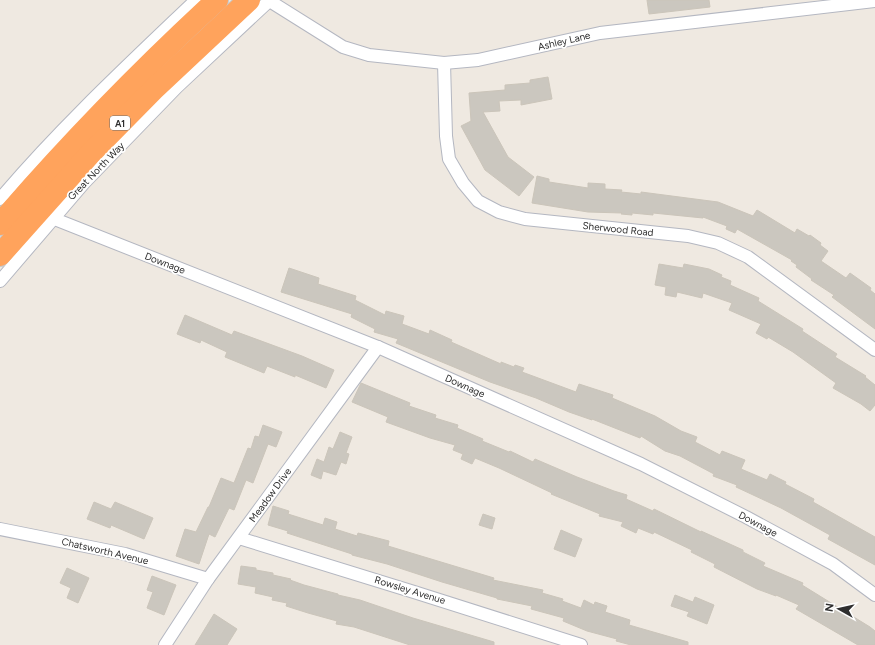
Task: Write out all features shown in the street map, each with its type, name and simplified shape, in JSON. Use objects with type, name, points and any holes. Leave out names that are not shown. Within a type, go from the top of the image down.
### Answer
[{"type":"highway","name":"A1","points":[[0,224],[106,107],[218,0]]},
{"type":"highway","name":"Great North Way","points":[[0,255],[45,215],[91,153],[153,90],[262,0]]},
{"type":"street","points":[[0,199],[44,149],[97,95],[196,0]]},
{"type":"street","name":"Ashley Lane","points":[[262,0],[343,47],[369,55],[444,63],[478,60],[600,33],[875,1]]},
{"type":"street","name":"Sherwood Road","points":[[444,63],[446,136],[449,159],[463,183],[478,201],[499,212],[525,219],[688,236],[718,243],[748,257],[875,350]]},
{"type":"street","name":"Great North Way","points":[[0,281],[45,215]]},
{"type":"street","name":"Downage","points":[[45,215],[378,347],[641,464],[746,517],[833,564],[875,595]]},
{"type":"street","name":"Meadow Drive","points":[[165,645],[208,579],[378,347]]},
{"type":"street","name":"Chatsworth Avenue","points":[[0,528],[125,554],[208,579]]},
{"type":"street","name":"Rowsley Avenue","points":[[239,538],[581,645]]},
{"type":"building","points":[[647,0],[709,0],[710,7],[649,14]]},
{"type":"building","points":[[548,77],[552,99],[521,105],[521,100],[499,101],[500,111],[483,112],[508,157],[534,177],[519,196],[485,170],[461,126],[471,121],[469,93],[505,90],[505,85],[530,83],[530,80]]},
{"type":"building","points":[[537,176],[549,179],[549,182],[588,188],[588,183],[605,184],[605,189],[622,190],[621,192],[641,194],[641,192],[718,202],[753,216],[757,210],[795,233],[797,229],[809,236],[810,235],[821,243],[820,245],[828,251],[821,261],[846,278],[850,273],[871,288],[870,290],[875,294],[875,329],[832,297],[834,295],[811,280],[812,279],[796,267],[797,265],[791,261],[792,260],[737,229],[735,233],[726,229],[727,226],[703,217],[653,213],[653,215],[632,213],[632,215],[621,214],[622,213],[588,212],[532,203]]},
{"type":"building","points":[[659,264],[683,268],[684,264],[709,269],[722,275],[721,277],[731,281],[730,285],[759,298],[758,301],[803,329],[802,331],[837,354],[835,357],[866,376],[865,377],[875,385],[875,405],[870,411],[833,388],[836,383],[793,352],[768,337],[767,339],[756,333],[761,324],[729,310],[732,303],[703,293],[702,298],[677,292],[676,297],[665,295],[666,287],[655,285]]},
{"type":"building","points":[[289,268],[319,278],[318,284],[356,296],[355,300],[385,315],[386,311],[404,316],[402,324],[429,334],[430,330],[452,340],[451,342],[501,364],[501,362],[514,367],[515,365],[524,368],[522,372],[576,392],[579,384],[613,395],[612,398],[655,416],[681,431],[697,437],[695,442],[720,455],[722,451],[745,460],[741,469],[767,480],[770,474],[786,482],[785,484],[814,499],[813,502],[875,537],[875,565],[828,539],[830,535],[781,508],[736,487],[737,485],[713,476],[714,474],[680,456],[665,451],[641,436],[640,438],[592,419],[569,412],[536,398],[490,382],[396,343],[398,339],[374,332],[375,329],[351,317],[352,314],[281,292]]},
{"type":"building","points":[[185,315],[232,335],[234,331],[302,356],[334,370],[326,388],[295,375],[295,377],[267,366],[264,373],[225,357],[227,352],[201,340],[200,343],[177,334]]},
{"type":"building","points":[[361,383],[410,403],[409,406],[436,415],[435,418],[458,425],[457,428],[483,439],[482,441],[509,452],[510,451],[533,462],[535,459],[577,477],[627,495],[626,499],[653,511],[654,509],[701,532],[743,550],[743,552],[765,563],[763,566],[803,583],[802,585],[870,627],[875,631],[875,645],[858,645],[796,609],[799,605],[757,589],[714,567],[715,564],[691,552],[692,550],[654,532],[653,534],[638,528],[636,533],[621,526],[623,522],[599,516],[600,514],[551,494],[552,493],[499,468],[475,458],[472,464],[461,459],[463,454],[453,450],[455,445],[430,438],[386,422],[388,417],[352,402]]},
{"type":"building","points":[[263,425],[282,432],[276,447],[268,444],[253,483],[246,480],[234,510],[229,508],[215,537],[209,534],[199,564],[176,556],[185,529],[196,532],[209,507],[221,478],[234,483],[248,448],[251,449],[255,436],[259,437]]},
{"type":"building","points":[[340,432],[352,437],[346,453],[349,454],[346,464],[341,462],[336,475],[323,471],[321,479],[311,475],[317,459],[324,462],[329,447],[333,449]]},
{"type":"building","points":[[94,502],[111,509],[115,502],[153,518],[144,539],[111,525],[110,528],[87,519]]},
{"type":"building","points":[[273,506],[289,511],[288,514],[323,525],[325,518],[337,522],[335,529],[357,536],[358,533],[389,541],[388,546],[494,578],[493,580],[543,590],[542,593],[563,599],[562,601],[581,608],[584,600],[594,605],[595,602],[607,606],[605,612],[630,620],[629,625],[688,642],[688,645],[631,645],[616,641],[617,639],[587,631],[563,621],[564,618],[531,609],[532,606],[497,599],[387,564],[352,555],[268,525]]},
{"type":"building","points":[[483,514],[495,518],[492,529],[479,525]]},
{"type":"building","points":[[561,530],[582,539],[575,557],[554,549]]},
{"type":"building","points":[[241,566],[256,568],[256,570],[273,573],[273,575],[291,579],[290,580],[304,585],[360,600],[413,618],[494,642],[494,645],[410,645],[354,627],[336,624],[337,621],[286,606],[287,603],[272,600],[273,597],[255,593],[256,587],[238,584]]},
{"type":"building","points":[[67,568],[89,578],[78,603],[67,598],[71,588],[60,583]]},
{"type":"building","points":[[152,576],[176,585],[164,615],[147,608],[153,592],[147,590]]},
{"type":"building","points":[[675,595],[693,602],[695,597],[714,605],[707,624],[687,616],[689,612],[671,606]]},
{"type":"building","points":[[214,614],[237,629],[227,645],[195,645]]}]
